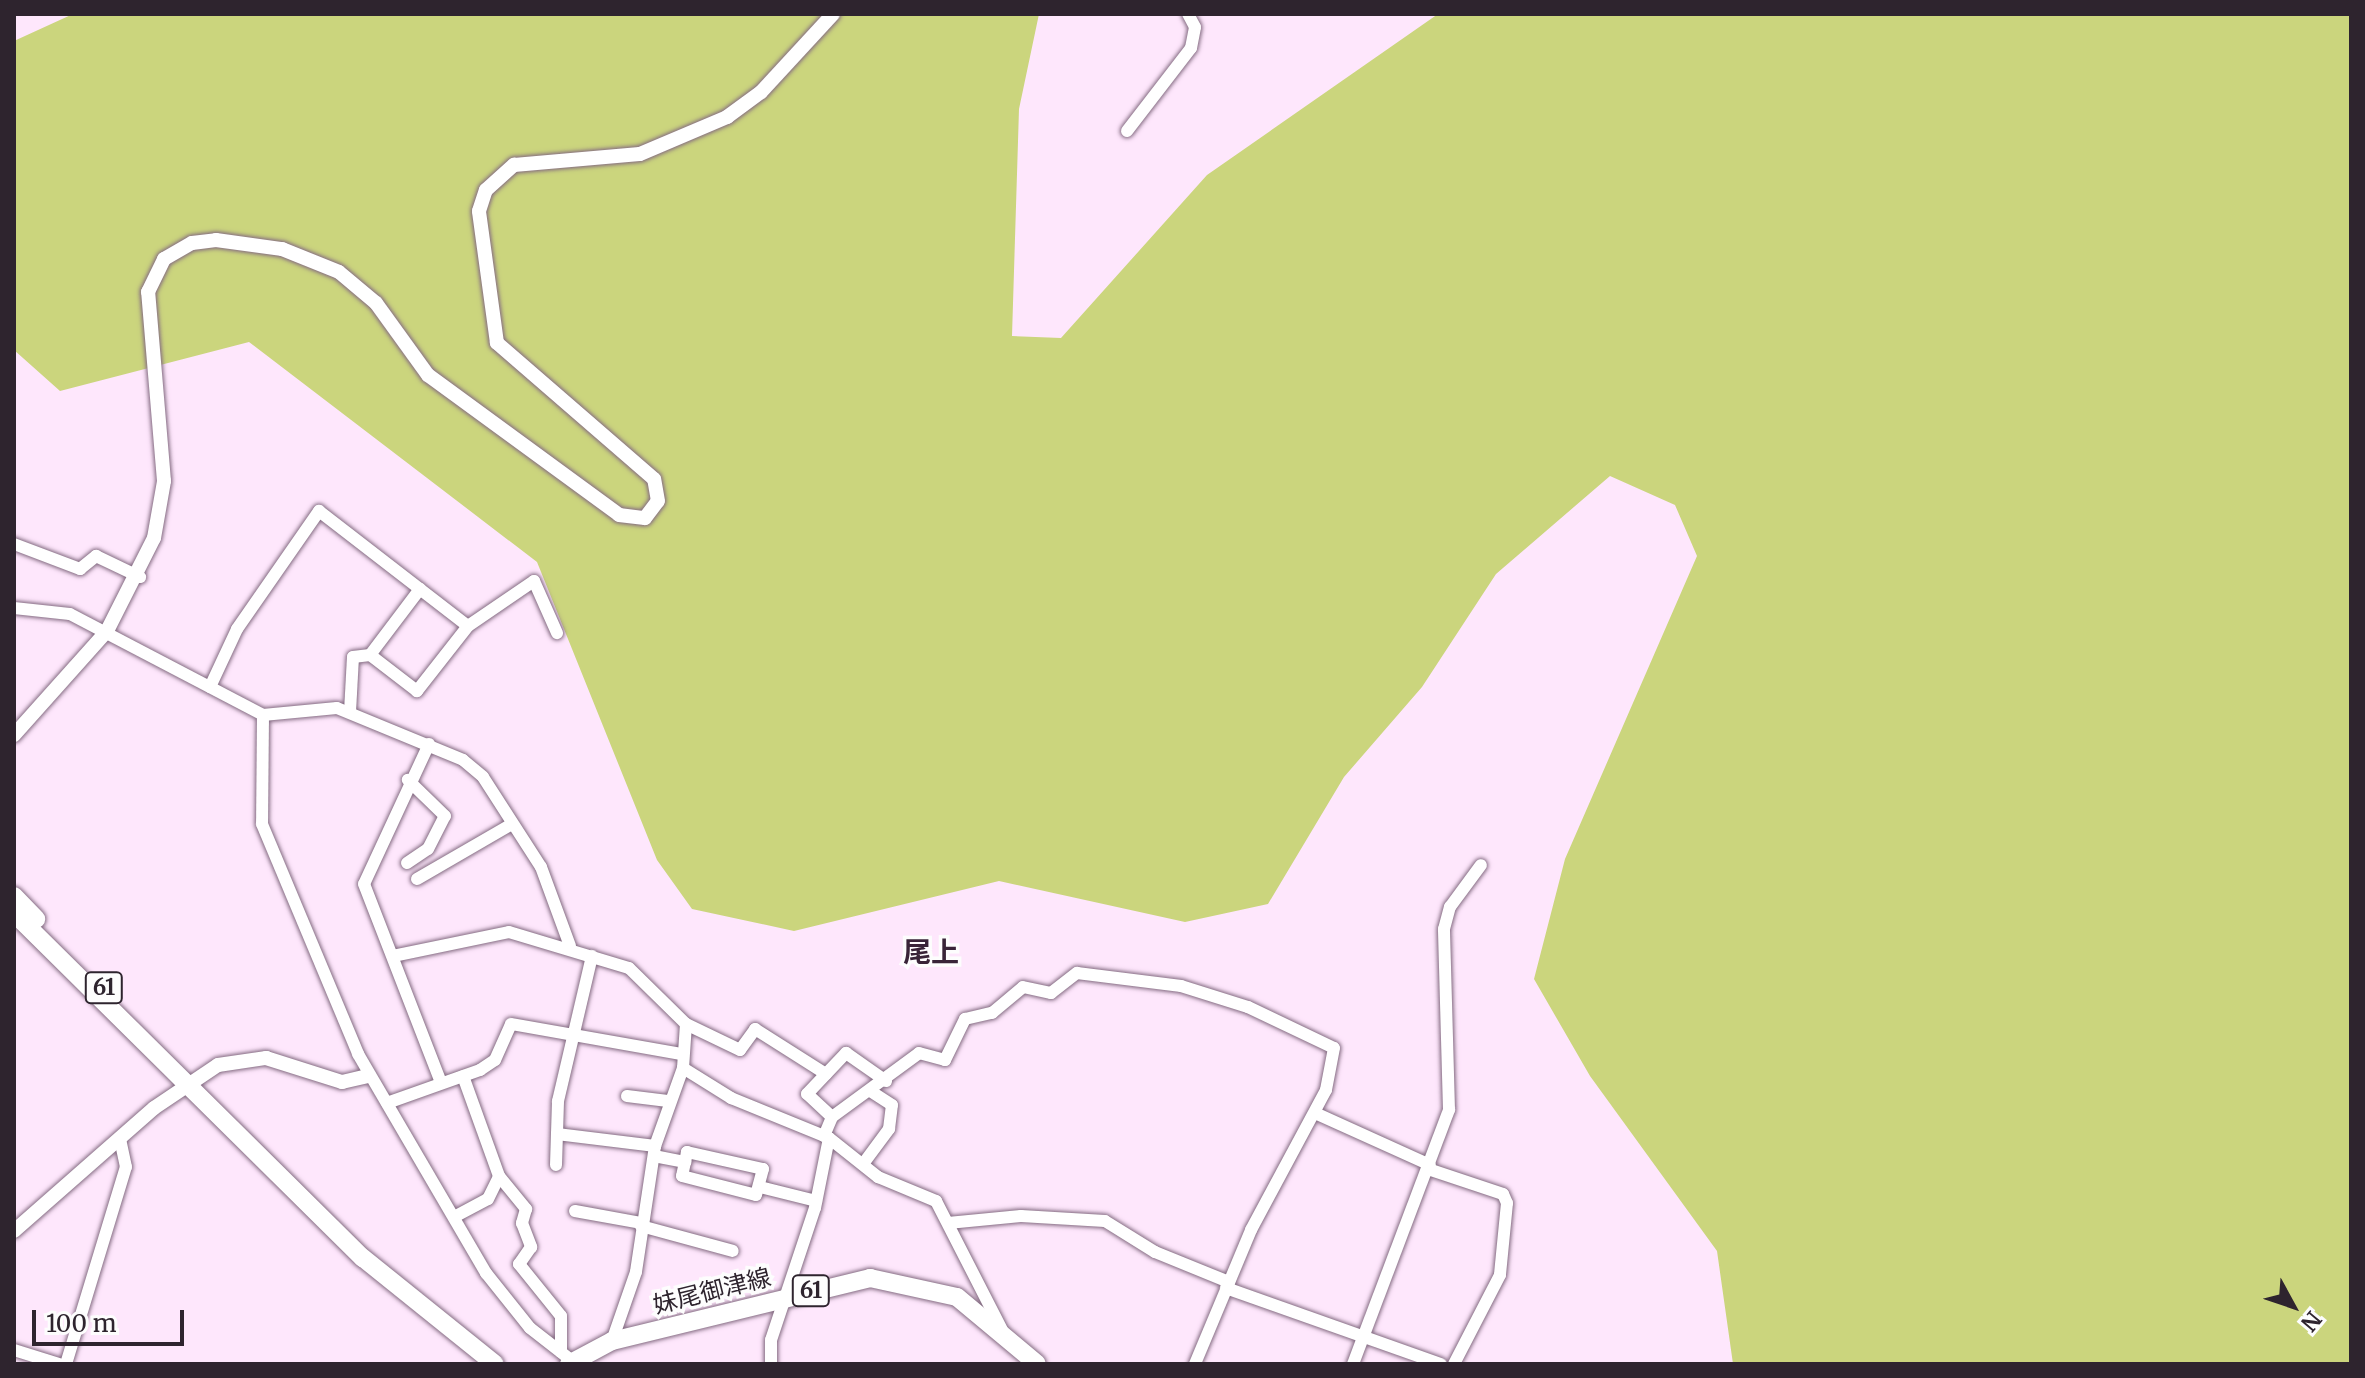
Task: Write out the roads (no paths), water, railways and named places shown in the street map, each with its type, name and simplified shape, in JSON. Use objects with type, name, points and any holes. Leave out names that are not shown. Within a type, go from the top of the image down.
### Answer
[{"type":"main road","name":"61","points":[[14,896],[172,1058],[189,1085]]},
{"type":"main road","name":"61","points":[[14,913],[383,1276],[495,1364]]},
{"type":"main road","name":"妹尾御津線","points":[[567,1359],[612,1341],[788,1297],[880,1278],[957,1297],[1003,1331],[1037,1364]]},
{"type":"street","points":[[14,735],[107,631],[140,577],[164,481],[148,292],[164,259],[192,243],[282,249],[339,272],[376,303],[412,358],[447,390],[619,515],[645,518],[654,512],[654,479],[497,343],[479,211],[497,174],[514,165],[640,154],[727,117],[761,92],[833,14]]},
{"type":"street","points":[[1127,131],[1191,48],[1195,27],[1188,14]]},
{"type":"street","points":[[210,687],[237,629],[319,511],[468,626]]},
{"type":"street","points":[[14,544],[80,569],[96,556],[140,577]]},
{"type":"street","points":[[350,712],[353,657],[370,655],[417,691],[468,626],[534,581],[557,633]]},
{"type":"street","points":[[370,655],[420,589]]},
{"type":"street","points":[[14,608],[70,614],[263,715],[350,712],[429,744],[483,777],[510,825],[541,867],[570,946]]},
{"type":"street","points":[[263,715],[262,824],[368,1076],[511,1307],[567,1359]]},
{"type":"street","points":[[429,744],[408,780],[364,884],[441,1083]]},
{"type":"street","points":[[407,863],[428,849],[445,816],[408,780]]},
{"type":"street","points":[[417,879],[510,825]]},
{"type":"street","points":[[1353,1364],[1359,1336],[1429,1167],[1449,1110],[1444,929],[1450,907],[1481,865]]},
{"type":"street","points":[[393,956],[509,932],[570,946],[629,968],[686,1024],[740,1050],[755,1029],[826,1074]]},
{"type":"street","points":[[556,1165],[557,1134],[571,1032],[592,956]]},
{"type":"street","points":[[771,1364],[771,1340],[788,1297],[816,1201],[832,1117],[872,1092],[919,1053],[945,1060],[962,1022],[992,1013],[1015,991],[1051,993],[1088,972],[1181,986],[1248,1007],[1334,1048],[1333,1074],[1227,1285],[1195,1364]]},
{"type":"street","points":[[387,1103],[463,1076],[495,1060],[511,1024],[571,1032],[682,1054]]},
{"type":"street","points":[[612,1341],[636,1272],[654,1151],[668,1101],[683,1068],[686,1024]]},
{"type":"street","points":[[832,1117],[807,1094],[851,1051],[886,1081]]},
{"type":"street","points":[[14,1231],[120,1138],[189,1085],[244,1058],[342,1082],[368,1076]]},
{"type":"street","points":[[683,1068],[731,1098],[826,1137],[863,1164],[936,1201],[1003,1331]]},
{"type":"street","points":[[463,1076],[499,1176],[526,1209],[522,1223],[531,1247],[519,1264],[561,1316],[567,1359]]},
{"type":"street","points":[[863,1164],[889,1129],[892,1105],[872,1092]]},
{"type":"street","points":[[627,1096],[668,1101]]},
{"type":"street","points":[[1315,1113],[1429,1167],[1503,1194],[1507,1203],[1500,1275],[1454,1364]]},
{"type":"street","points":[[557,1134],[654,1151],[685,1162]]},
{"type":"street","points":[[66,1364],[126,1167],[120,1138]]},
{"type":"street","points":[[687,1152],[763,1169],[760,1187],[756,1195],[682,1176],[687,1152]]},
{"type":"street","points":[[454,1217],[488,1199],[499,1176]]},
{"type":"street","points":[[760,1187],[816,1201]]},
{"type":"street","points":[[575,1211],[642,1224],[733,1251]]},
{"type":"street","points":[[948,1223],[1021,1216],[1105,1221],[1155,1252],[1227,1285],[1441,1364]]},
{"type":"street","points":[[14,1350],[59,1364]]},
{"type":"district","name":"尾上","points":[[931,952]]}]
